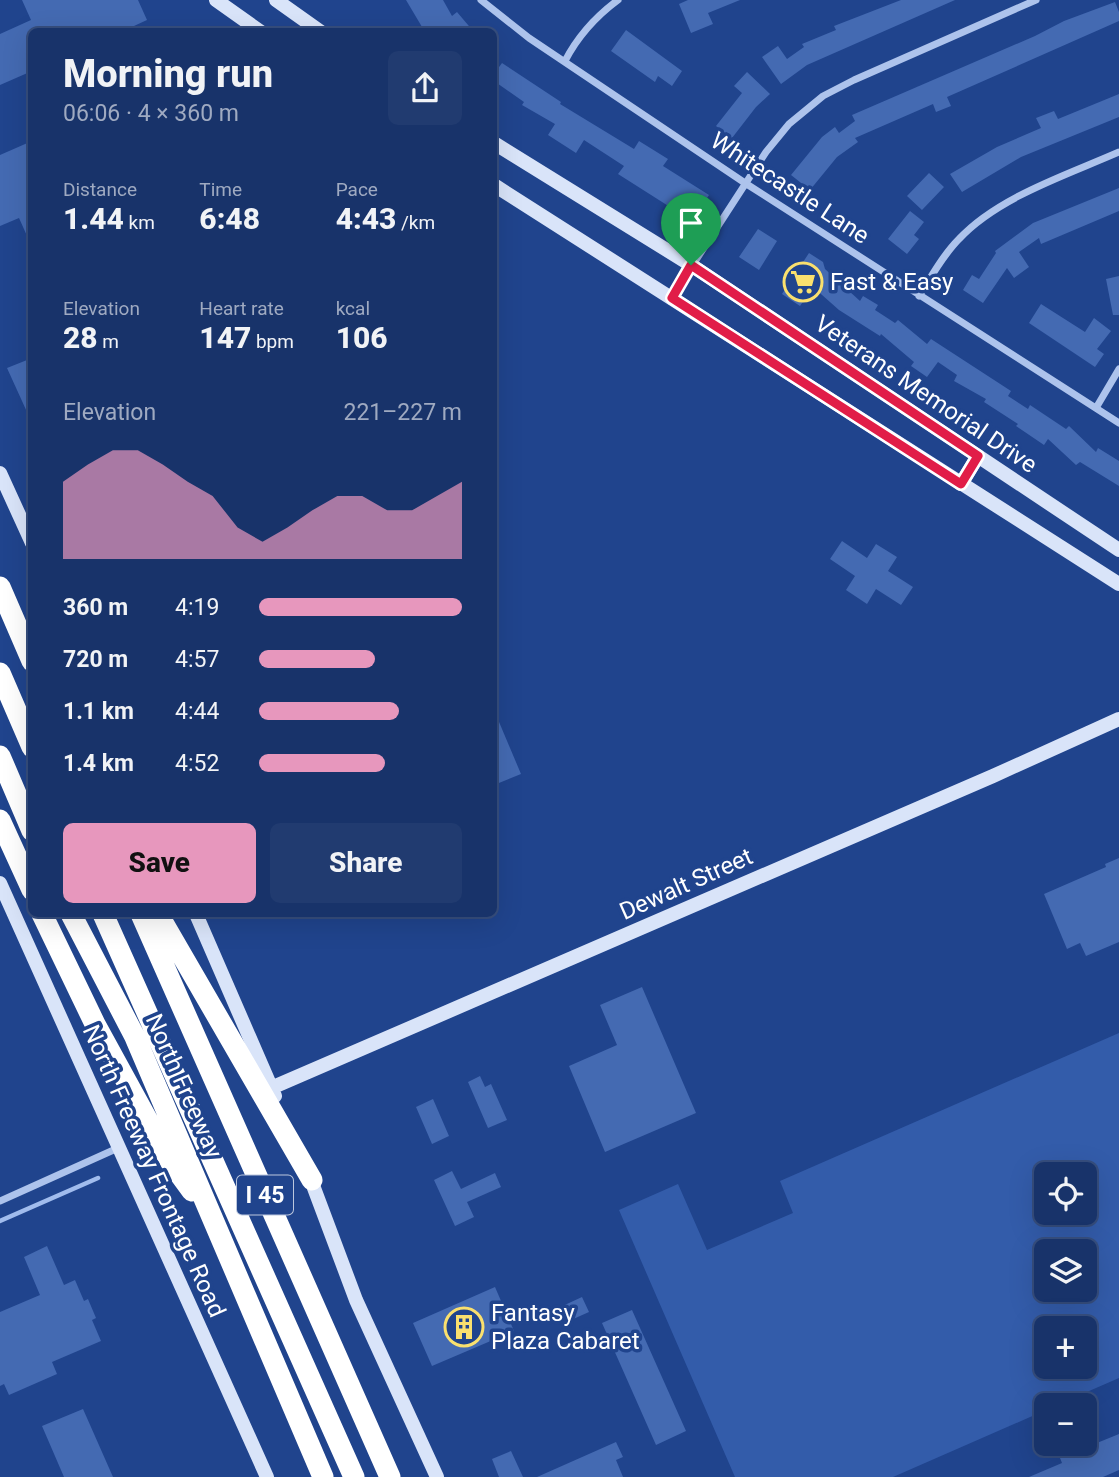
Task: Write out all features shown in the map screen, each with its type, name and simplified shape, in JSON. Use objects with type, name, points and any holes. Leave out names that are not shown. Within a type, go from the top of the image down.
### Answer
[{"type":"highway","points":[[0,587],[28,652]]},
{"type":"highway","points":[[0,673],[28,738]]},
{"type":"highway","points":[[0,756],[28,822]]},
{"type":"highway","points":[[0,820],[28,881]]},
{"type":"highway","points":[[43,917],[95,1024],[170,1161],[215,1222]]},
{"type":"highway","name":"North Freeway","points":[[73,917],[135,1037],[323,1477]]},
{"type":"highway","name":"North Freeway","points":[[104,917],[354,1477]]},
{"type":"highway","name":"North Freeway","points":[[142,917],[390,1477]]},
{"type":"highway","points":[[160,917],[312,1180]]},
{"type":"main road","points":[[216,0],[255,28]]},
{"type":"main road","points":[[276,0],[315,28]]},
{"type":"main road","name":"Veterans Memorial Drive","points":[[497,145],[691,265],[1119,550]]},
{"type":"main road","points":[[497,187],[1119,584]]},
{"type":"main road","points":[[961,484],[978,456]]},
{"type":"main road","points":[[0,473],[28,535]]},
{"type":"main road","name":"Dewalt Street","points":[[271,1088],[1119,719]]},
{"type":"main road","name":"North Freeway Frontage Road","points":[[0,883],[267,1477]]},
{"type":"main road","points":[[197,917],[312,1180],[356,1300],[437,1477]]},
{"type":"street","name":"Whitecastle Lane","points":[[481,0],[506,22],[745,183],[1119,423]]},
{"type":"street","points":[[565,61],[575,42],[598,15],[618,0]]},
{"type":"street","points":[[672,298],[766,152],[789,124],[823,96],[854,79],[1036,0]]},
{"type":"street","points":[[919,296],[959,238],[985,217],[1013,200],[1119,152]]},
{"type":"street","points":[[1096,408],[1119,369]]},
{"type":"street","points":[[0,1201],[118,1148]]},
{"type":"shaded area","points":[[1119,1033],[1119,1378],[1085,1393],[1034,1393],[1034,1415],[893,1477],[735,1477],[619,1210],[678,1184],[707,1250],[793,1213],[780,1181]]},
{"type":"building","points":[[22,0],[138,0],[147,20],[130,28],[28,28],[28,73],[0,85],[0,34],[31,20]]},
{"type":"building","points":[[406,0],[443,0],[452,16],[457,12],[471,28],[423,28]]},
{"type":"building","points":[[688,0],[740,0],[708,13],[713,24],[691,33],[679,4]]},
{"type":"building","points":[[901,0],[955,0],[807,65],[781,84],[762,57],[778,46],[787,59],[804,47],[802,44],[836,30],[834,26]]},
{"type":"building","points":[[1115,2],[1119,21],[947,97],[951,106],[936,112],[933,104],[855,138],[858,142],[837,157],[810,190],[791,175],[822,137],[835,127],[839,133],[855,121],[852,115],[1064,21]]},
{"type":"building","points":[[626,30],[682,71],[672,86],[658,76],[655,82],[611,51]]},
{"type":"building","points":[[502,63],[561,102],[560,104],[634,149],[639,141],[668,159],[663,166],[709,195],[692,221],[618,174],[624,166],[584,140],[576,153],[548,135],[555,124],[522,105],[524,102],[497,83],[497,70]]},
{"type":"building","points":[[747,72],[770,94],[732,138],[716,126],[742,93],[734,86]]},
{"type":"building","points":[[1119,94],[1119,117],[1021,157],[962,192],[950,174],[997,147],[1041,128],[1036,118],[1054,111],[1058,119]]},
{"type":"building","points":[[28,143],[28,238],[19,218],[0,226],[0,155]]},
{"type":"building","points":[[929,173],[944,187],[922,210],[907,196]]},
{"type":"building","points":[[1119,188],[1119,211],[1041,244],[1039,238],[1019,252],[1029,267],[1014,278],[1007,268],[983,303],[963,290],[972,275],[979,279],[995,251],[1033,223]]},
{"type":"building","points":[[910,211],[924,222],[914,235],[919,239],[907,254],[888,239]]},
{"type":"building","points":[[758,229],[777,241],[759,270],[739,257]]},
{"type":"building","points":[[809,253],[823,262],[825,269],[860,301],[863,296],[878,305],[875,310],[895,323],[898,320],[927,344],[931,339],[1011,391],[1008,396],[1028,409],[1030,405],[1066,429],[1069,426],[1096,452],[1098,448],[1119,461],[1119,486],[1080,462],[1076,465],[1048,439],[1044,445],[1016,426],[1018,424],[984,402],[986,399],[954,381],[957,375],[938,362],[927,377],[911,366],[914,362],[881,334],[880,336],[839,310],[813,287],[800,306],[782,294]]},
{"type":"building","points":[[1119,276],[1119,315],[1113,315],[1106,279]]},
{"type":"building","points":[[1041,304],[1085,332],[1094,318],[1111,331],[1097,349],[1104,354],[1095,367],[1029,323]]},
{"type":"building","points":[[28,360],[28,414],[7,368]]},
{"type":"building","points":[[842,541],[867,558],[876,544],[897,557],[888,571],[913,587],[901,605],[876,589],[867,604],[846,590],[855,576],[830,559]]},
{"type":"building","points":[[497,717],[521,774],[497,784]]},
{"type":"building","points":[[1119,858],[1119,942],[1086,956],[1080,943],[1067,949],[1044,894],[1106,867],[1105,864]]},
{"type":"building","points":[[642,987],[696,1113],[605,1152],[569,1066],[617,1045],[600,1005]]},
{"type":"building","points":[[480,1076],[485,1087],[491,1084],[507,1120],[488,1128],[468,1082]]},
{"type":"building","points":[[433,1099],[449,1136],[432,1144],[416,1107]]},
{"type":"building","points":[[452,1171],[461,1189],[495,1173],[501,1187],[467,1202],[474,1217],[455,1226],[434,1180]]},
{"type":"building","points":[[47,1246],[64,1285],[75,1280],[84,1301],[88,1299],[96,1318],[92,1320],[101,1341],[52,1362],[57,1374],[9,1395],[4,1384],[0,1386],[0,1312],[40,1295],[24,1257]]},
{"type":"building","name":"Fantasy Plaza Cabaret","points":[[495,1287],[514,1331],[432,1366],[413,1323]]},
{"type":"building","points":[[582,1297],[589,1312],[562,1324],[556,1309]]},
{"type":"building","points":[[632,1310],[686,1431],[656,1445],[602,1323]]},
{"type":"building","points":[[83,1409],[113,1477],[64,1477],[42,1426]]},
{"type":"building","points":[[1119,1434],[1119,1470],[1103,1477],[1029,1477],[1062,1463],[1060,1458],[1065,1456],[1097,1456],[1097,1443]]},
{"type":"building","points":[[616,1442],[623,1457],[616,1460],[623,1477],[537,1477]]},
{"type":"building","points":[[511,1451],[523,1477],[499,1477],[492,1459]]},
{"type":"waterway","points":[[0,1221],[98,1178]]},
{"type":"place","name":"Fast & Easy","points":[[803,282]]},
{"type":"place","name":"Fantasy Plaza Cabaret","points":[[464,1327]]},
{"type":"route","points":[[691,265],[978,456],[961,484],[672,298],[691,265]]}]
